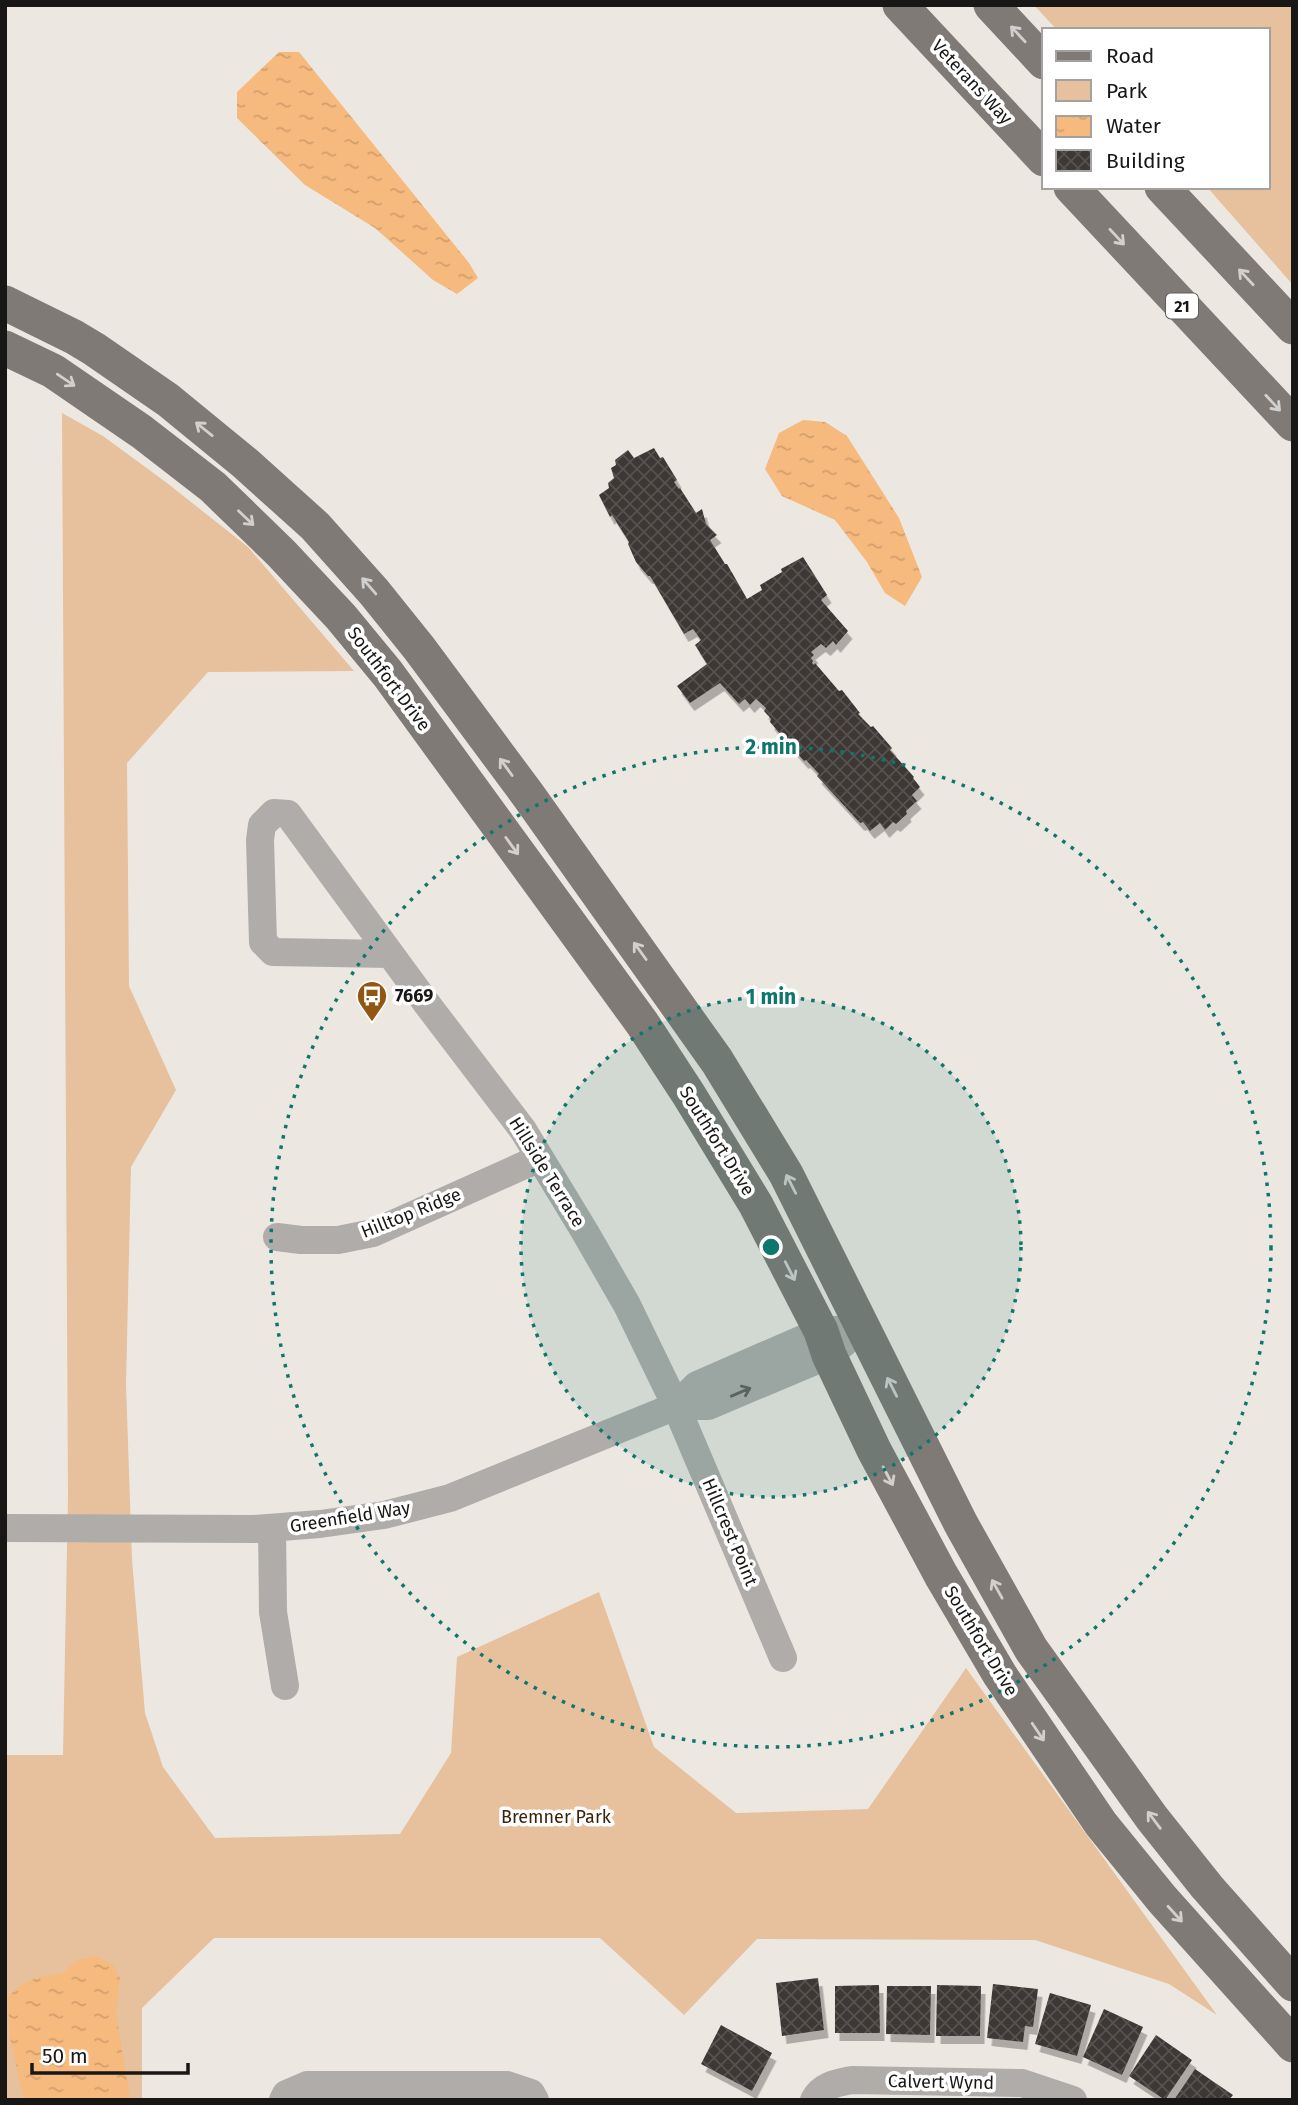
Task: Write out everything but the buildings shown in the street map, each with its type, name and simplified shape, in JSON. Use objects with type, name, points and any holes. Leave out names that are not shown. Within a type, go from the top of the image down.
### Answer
[{"type":"main road","name":"Veterans Way","points":[[900,5],[1042,157]]},
{"type":"main road","points":[[991,5],[1042,60]]},
{"type":"main road","name":"21","points":[[1073,189],[1293,424]]},
{"type":"main road","points":[[1164,189],[1293,327]]},
{"type":"main road","points":[[5,303],[74,337],[168,400],[245,463],[315,526],[419,648],[528,795],[717,1061],[786,1174],[961,1524],[1031,1649],[1152,1818],[1207,1887],[1293,1984]]},
{"type":"main road","name":"Southfort Drive","points":[[5,348],[53,371],[142,432],[213,487],[281,553],[349,626],[388,674],[642,1023],[690,1095],[756,1205],[825,1343],[874,1450],[941,1575],[1000,1675],[1101,1824],[1161,1899],[1293,2045]]},
{"type":"street","name":"Hillside Terrace","points":[[390,954],[273,952],[263,942],[260,840],[262,825],[274,813],[288,814],[523,1130],[628,1305],[676,1406]]},
{"type":"street","name":"Hilltop Ridge","points":[[276,1237],[338,1240],[373,1233],[540,1158]]},
{"type":"street","name":"Greenfield Way","points":[[5,1528],[272,1528],[384,1515],[450,1498],[676,1406],[697,1385],[862,1328]]},
{"type":"street","name":"Hillcrest Point","points":[[676,1406],[783,1658]]},
{"type":"street","points":[[272,1528],[273,1612],[285,1686]]},
{"type":"street","name":"Calvert Wynd","points":[[814,2100],[819,2091],[828,2086],[852,2080],[1022,2083],[1073,2100]]},
{"type":"street","points":[[283,2100],[286,2094],[307,2085],[507,2085],[531,2093],[535,2100]]},
{"type":"green space","points":[[1034,5],[1293,5],[1293,285],[1209,189],[1270,189],[1270,28],[1055,28]]},
{"type":"green space","name":"Bremner Park","points":[[62,413],[103,436],[248,547],[354,671],[208,672],[127,763],[129,986],[176,1090],[131,1167],[126,1384],[132,1560],[145,1713],[163,1767],[215,1838],[400,1834],[451,1753],[457,1657],[599,1592],[654,1747],[736,1813],[868,1809],[966,1668],[1217,2015],[1169,1984],[1035,1940],[757,1939],[684,2015],[600,1938],[214,1938],[142,2008],[142,2100],[5,2100],[5,1755],[63,1755],[68,1496]]},
{"type":"water","points":[[279,52],[299,52],[469,263],[478,278],[457,294],[433,280],[375,228],[305,185],[237,118],[237,92]]},
{"type":"water","points":[[803,420],[825,422],[847,436],[899,518],[922,577],[905,606],[885,593],[867,562],[835,520],[782,496],[765,469],[779,433]]},
{"type":"water","points":[[96,1956],[113,1965],[120,1978],[116,2013],[130,2100],[24,2100],[10,2038],[8,1997],[19,1986],[36,1978],[63,1973],[77,1960]]},
{"type":"place","name":"7669","points":[[372,1023]]}]
